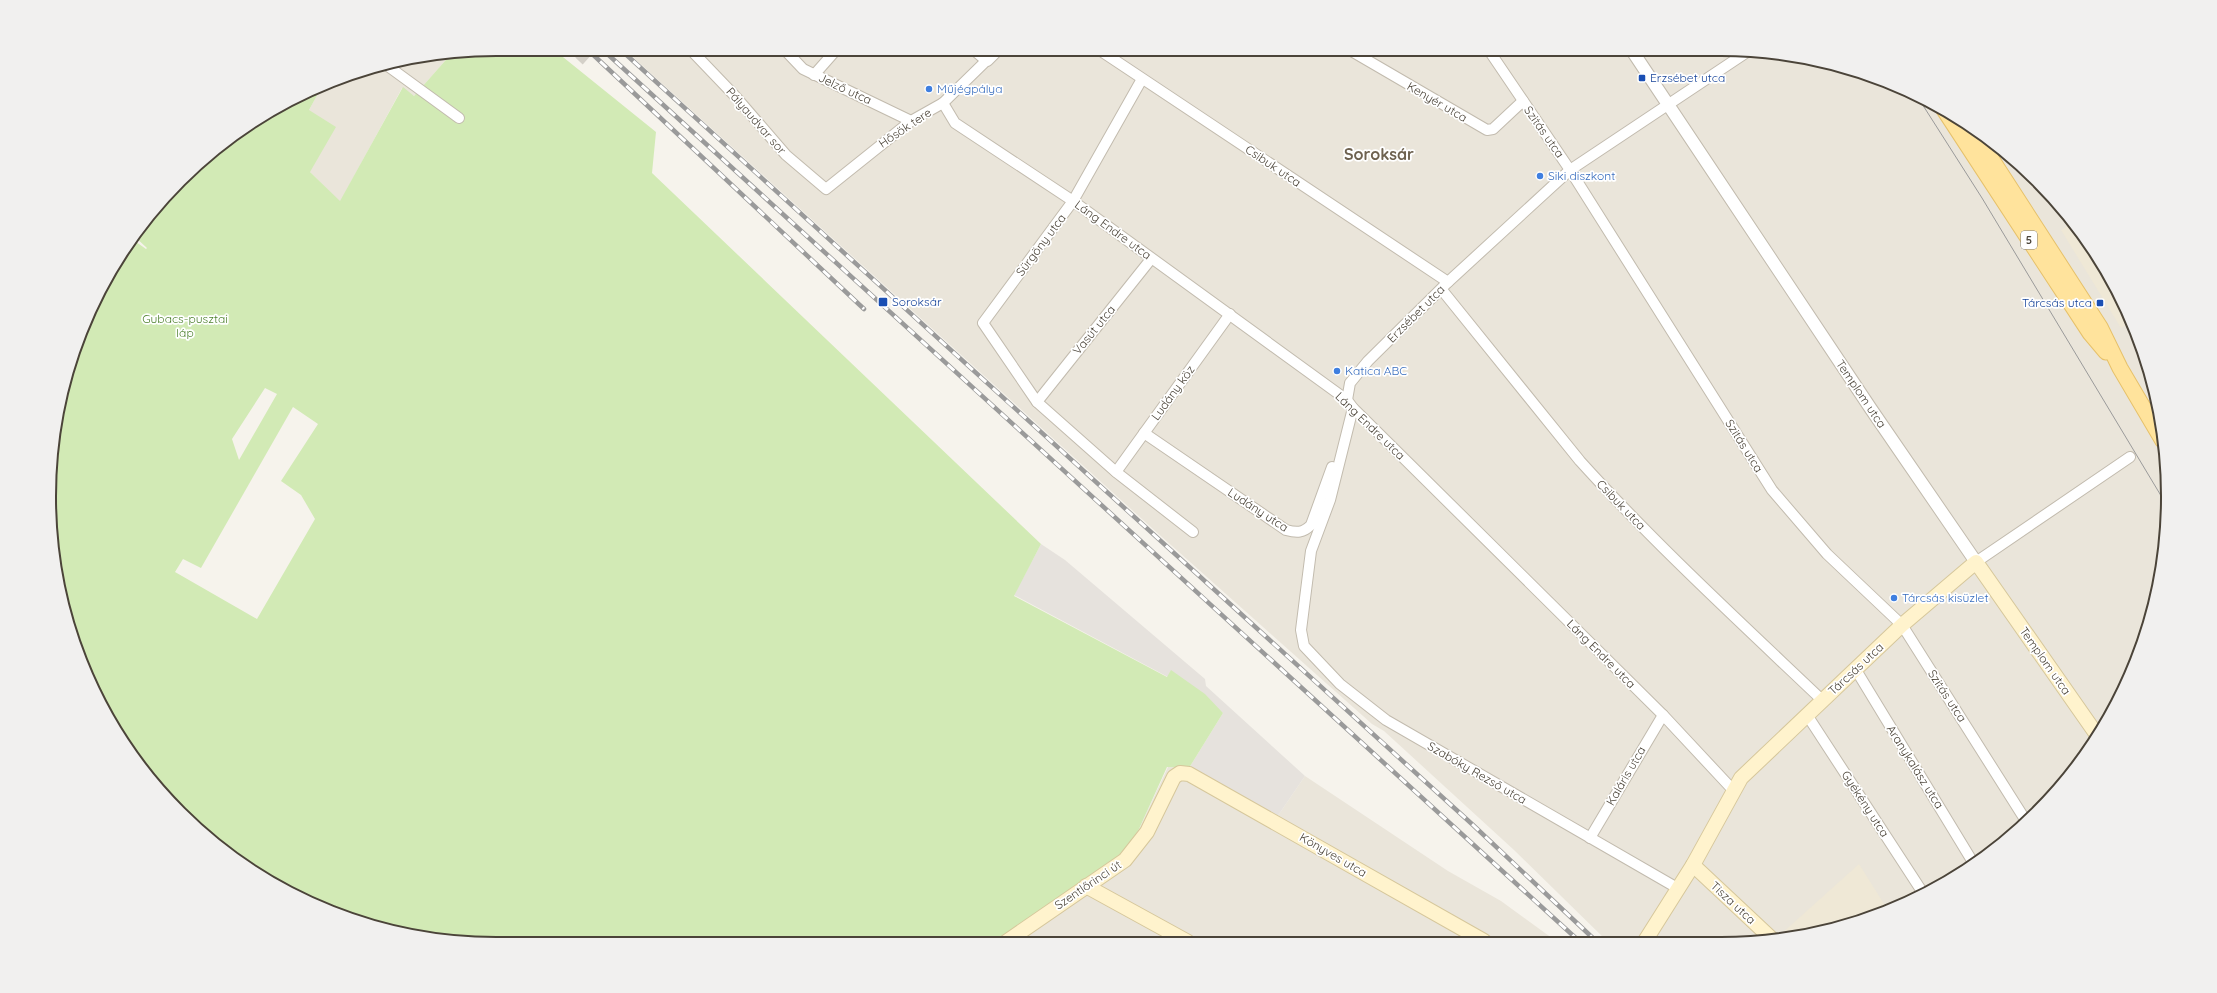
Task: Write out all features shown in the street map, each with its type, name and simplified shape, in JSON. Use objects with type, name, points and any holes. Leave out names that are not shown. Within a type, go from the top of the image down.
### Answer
[{"type":"main road","name":"5","points":[[1952,122],[2090,333],[2120,368]]},
{"type":"main road","name":"5","points":[[1979,140],[2100,327],[2120,368],[2155,428]]},
{"type":"main road","name":"Tárcsás utca","points":[[1648,937],[1693,866],[1733,790],[1741,778],[1902,625],[1976,562]]},
{"type":"main road","name":"Templom utca","points":[[1976,562],[2093,731]]},
{"type":"main road","name":"Szentlőrinci út","points":[[1013,937],[1124,860],[1137,846],[1174,777],[1180,773]]},
{"type":"main road","name":"Könyves utca","points":[[1180,773],[1189,774],[1477,937]]},
{"type":"main road","name":"Tisza utca","points":[[1693,866],[1767,934]]},
{"type":"main road","points":[[1086,886],[1179,937]]},
{"type":"street","name":"Pályaudvar sor","points":[[697,56],[735,96],[786,155],[826,189]]},
{"type":"street","name":"Jelző utca","points":[[791,56],[803,69],[814,75],[911,121]]},
{"type":"street","points":[[814,75],[831,56]]},
{"type":"street","points":[[982,56],[987,60]]},
{"type":"street","name":"Hősök tere","points":[[826,189],[911,121],[943,103],[991,56]]},
{"type":"street","name":"Csibuk utca","points":[[1108,56],[1445,286],[1580,461],[1603,487],[1664,550],[1822,700]]},
{"type":"street","name":"Kenyér utca","points":[[1360,56],[1487,130],[1493,129],[1522,101]]},
{"type":"street","name":"Szitás utca","points":[[1493,56],[1570,170],[1781,503],[1827,554],[1902,625],[2023,816]]},
{"type":"street","name":"Templom utca","points":[[1636,56],[1866,403],[1976,562]]},
{"type":"street","name":"Erzsébet utca","points":[[1301,630],[1311,551],[1330,500],[1342,456],[1350,404],[1350,383],[1368,361],[1445,286],[1570,170],[1740,57]]},
{"type":"street","points":[[391,69],[459,118]]},
{"type":"street","name":"Sürgöny utca","points":[[1037,402],[983,323],[1073,201],[1142,79]]},
{"type":"street","name":"Láng Endre utca","points":[[943,103],[955,124],[1073,201],[1230,314],[1350,404],[1663,715],[1733,790]]},
{"type":"street","name":"Vasút utca","points":[[1037,402],[1151,258]]},
{"type":"street","name":"Ludány köz","points":[[1116,472],[1230,314]]},
{"type":"street","points":[[1037,402],[1116,472],[1193,532]]},
{"type":"street","name":"Ludány utca","points":[[1144,433],[1286,530],[1296,532],[1304,532],[1311,525],[1333,465],[1342,456]]},
{"type":"street","name":"Tárcsás utca","points":[[1976,562],[2130,457]]},
{"type":"street","name":"Szabóky Rezső utca","points":[[1301,630],[1304,646],[1340,684],[1379,716],[1679,889]]},
{"type":"street","name":"Aranykalász utca","points":[[1856,670],[1971,859]]},
{"type":"street","name":"Kaláris utca","points":[[1590,838],[1663,715]]},
{"type":"street","name":"Gyékény utca","points":[[1807,715],[1920,889]]},
{"type":"shaded area","points":[[632,56],[1720,56],[1778,60],[1806,64],[1835,71],[1862,79],[1889,90],[1915,101],[1941,115],[1989,147],[2011,165],[2052,206],[2070,228],[2102,276],[2116,302],[2127,328],[2138,355],[2153,411],[2160,468],[2160,525],[2157,554],[2153,582],[2138,638],[2116,691],[2102,717],[2070,765],[2052,787],[2011,828],[1989,846],[1941,878],[1915,892],[1862,914],[1835,922],[1806,929],[1749,936],[1603,937],[1514,850],[1384,731],[1372,724],[1153,529]]},
{"type":"shaded area","points":[[446,59],[414,96],[402,88],[340,202],[310,172],[309,110],[318,94],[355,79],[411,64]]},
{"type":"shaded area","points":[[2068,226],[2087,252],[2116,302],[2126,325],[2121,328],[2061,230]]},
{"type":"shaded area","points":[[1041,544],[1065,560],[1205,679],[1206,686],[1305,776],[1277,817],[1189,768],[1223,713],[1171,671],[1168,677],[1014,595]]},
{"type":"shaded area","points":[[1168,767],[1189,768],[1277,817],[1305,776],[1448,871],[1501,901],[1550,937],[1003,937],[1082,883],[1139,829]]},
{"type":"shaded area","points":[[1859,864],[1885,905],[1862,914],[1835,922],[1806,929],[1783,932]]},
{"type":"shaded area","points":[[1913,891],[1914,893],[1902,897]]},
{"type":"green space","name":"Gubacs-pusztai láp","points":[[496,56],[562,56],[656,132],[652,173],[1041,544],[1014,596],[1167,677],[1171,670],[1205,694],[1223,713],[1189,768],[1167,767],[1139,829],[1120,857],[1003,937],[468,936],[411,929],[382,922],[355,914],[302,892],[276,878],[228,846],[206,828],[165,787],[130,741],[101,691],[79,638],[64,582],[57,525],[57,468],[64,411],[79,355],[101,302],[130,252],[137,242],[146,249],[147,248],[138,240],[147,228],[185,185],[228,147],[276,115],[318,94],[309,110],[336,127],[310,172],[340,201],[403,87],[414,96],[446,59]],"holes":[[[265,388],[277,394],[239,460],[232,439]],[[293,407],[318,424],[281,481],[301,495],[315,519],[257,619],[175,572],[183,559],[201,568]]]},
{"type":"tunnel","points":[[579,61],[584,56]]},
{"type":"tram line","points":[[1923,105],[1982,198],[2161,496]]},
{"type":"railway","points":[[594,56],[864,309]]},
{"type":"railway","points":[[610,56],[1575,937]]},
{"type":"railway","points":[[628,56],[1473,825],[1592,937]]},
{"type":"place","name":"Erzsébet utca","points":[[1642,78]]},
{"type":"place","name":"Műjégpálya","points":[[929,89]]},
{"type":"place","name":"Siki diszkont","points":[[1540,176]]},
{"type":"place","name":"Soroksár","points":[[883,302]]},
{"type":"place","name":"Tárcsás utca","points":[[2100,303]]},
{"type":"place","name":"Katica ABC","points":[[1337,371]]},
{"type":"place","name":"Tárcsás kisüzlet","points":[[1894,598]]},
{"type":"district","name":"Soroksár","points":[[1379,154]]}]
